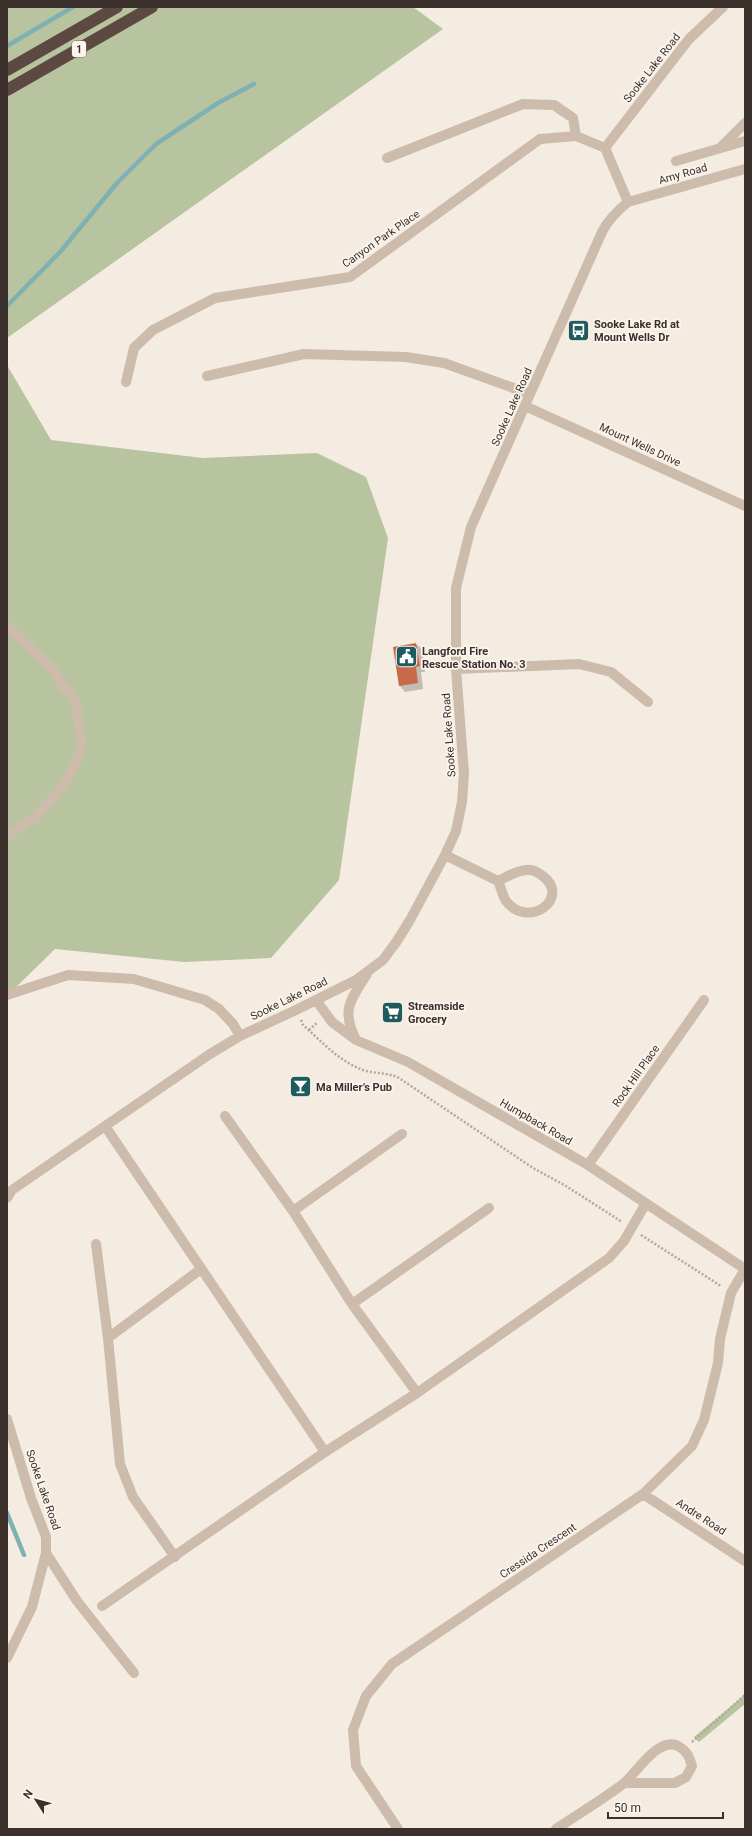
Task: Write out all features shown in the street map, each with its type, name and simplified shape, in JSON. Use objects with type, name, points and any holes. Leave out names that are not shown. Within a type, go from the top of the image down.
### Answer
[{"type":"highway","name":"1","points":[[7,70],[117,7]]},
{"type":"highway","name":"1","points":[[7,90],[152,7]]},
{"type":"street","name":"Sooke Lake Road","points":[[605,148],[689,39],[723,7]]},
{"type":"street","points":[[387,158],[523,104],[554,105],[573,118],[576,136]]},
{"type":"street","points":[[720,148],[745,123]]},
{"type":"street","name":"Canyon Park Place","points":[[126,382],[134,348],[153,330],[215,298],[350,277],[540,139],[576,136],[605,148]]},
{"type":"street","points":[[676,161],[745,141]]},
{"type":"street","points":[[605,148],[628,202]]},
{"type":"street","name":"Amy Road","points":[[628,202],[745,169]]},
{"type":"street","name":"Sooke Lake Road","points":[[7,1198],[12,1190],[210,1054],[240,1036],[316,1000],[369,971],[383,960],[397,942],[445,855],[456,831],[462,802],[464,773],[456,669],[456,588],[471,527],[602,232],[607,222],[615,212],[628,202]]},
{"type":"street","points":[[207,376],[304,354],[406,357],[444,364],[530,394]]},
{"type":"street","name":"Mount Wells Drive","points":[[525,406],[744,504]]},
{"type":"street","points":[[7,626],[51,668],[75,702],[82,742],[75,767],[57,794],[33,819],[7,836]]},
{"type":"street","points":[[456,669],[578,664],[611,672],[648,702]]},
{"type":"street","points":[[445,855],[498,881],[505,900],[513,908],[524,913],[533,913],[544,909],[551,901],[552,889],[547,879],[538,873],[528,870],[498,881]]},
{"type":"street","points":[[356,1040],[348,1024],[348,1009],[369,971]]},
{"type":"street","points":[[7,995],[68,975],[134,979],[206,1000],[219,1009],[233,1024],[240,1036]]},
{"type":"street","name":"Humpback Road","points":[[316,1000],[332,1022],[356,1040],[408,1062],[588,1165],[745,1269]]},
{"type":"street","name":"Rock Hill Place","points":[[588,1165],[704,1000]]},
{"type":"street","points":[[225,1116],[293,1211],[352,1304],[417,1393]]},
{"type":"street","points":[[105,1126],[325,1452]]},
{"type":"street","points":[[293,1211],[402,1134]]},
{"type":"street","points":[[102,1606],[325,1452],[417,1393],[609,1258],[624,1241],[646,1203]]},
{"type":"street","points":[[352,1304],[489,1208]]},
{"type":"street","points":[[96,1244],[108,1338],[120,1464],[133,1497],[175,1557]]},
{"type":"street","points":[[108,1338],[201,1268]]},
{"type":"street","name":"Cressida Crescent","points":[[398,1829],[356,1766],[353,1730],[366,1696],[392,1664],[643,1494],[692,1446],[704,1420],[718,1363],[720,1339],[731,1293],[745,1269]]},
{"type":"street","name":"Sooke Lake Road","points":[[7,1419],[31,1498],[46,1537],[46,1553],[32,1607],[7,1658]]},
{"type":"street","name":"Andre Road","points":[[643,1494],[745,1561]]},
{"type":"street","points":[[46,1553],[77,1601],[134,1673]]},
{"type":"street","points":[[556,1829],[624,1783],[652,1753],[663,1747],[674,1744],[685,1750],[690,1757],[692,1766],[686,1777],[675,1783],[624,1783]]},
{"type":"path","points":[[304,1025],[335,1054],[354,1066],[365,1071],[392,1075],[399,1078],[533,1168],[566,1186],[731,1293]]},
{"type":"path","points":[[685,1750],[745,1695]]},
{"type":"green space","points":[[7,7],[413,7],[443,29],[7,338]]},
{"type":"green space","points":[[7,365],[51,440],[203,458],[317,453],[366,477],[388,538],[339,880],[271,958],[184,962],[55,949],[7,996]]},
{"type":"green space","points":[[745,1692],[745,1704],[699,1742],[694,1737],[741,1698]]},
{"type":"building","name":"Langford Fire Rescue Station No. 3","points":[[416,643],[420,666],[416,667],[418,683],[399,686],[393,647]]},
{"type":"waterway","points":[[7,46],[73,7]]},
{"type":"waterway","points":[[7,306],[60,252],[117,183],[156,144],[218,103],[254,84]]},
{"type":"waterway","points":[[7,1513],[24,1555]]},
{"type":"place","name":"Sooke Lake Rd at Mount Wells Dr","points":[[579,330]]},
{"type":"place","name":"Langford Fire Rescue Station No. 3","points":[[406,657]]},
{"type":"place","name":"Streamside Grocery","points":[[392,1012]]},
{"type":"place","name":"Ma Miller’s Pub","points":[[300,1087]]}]
